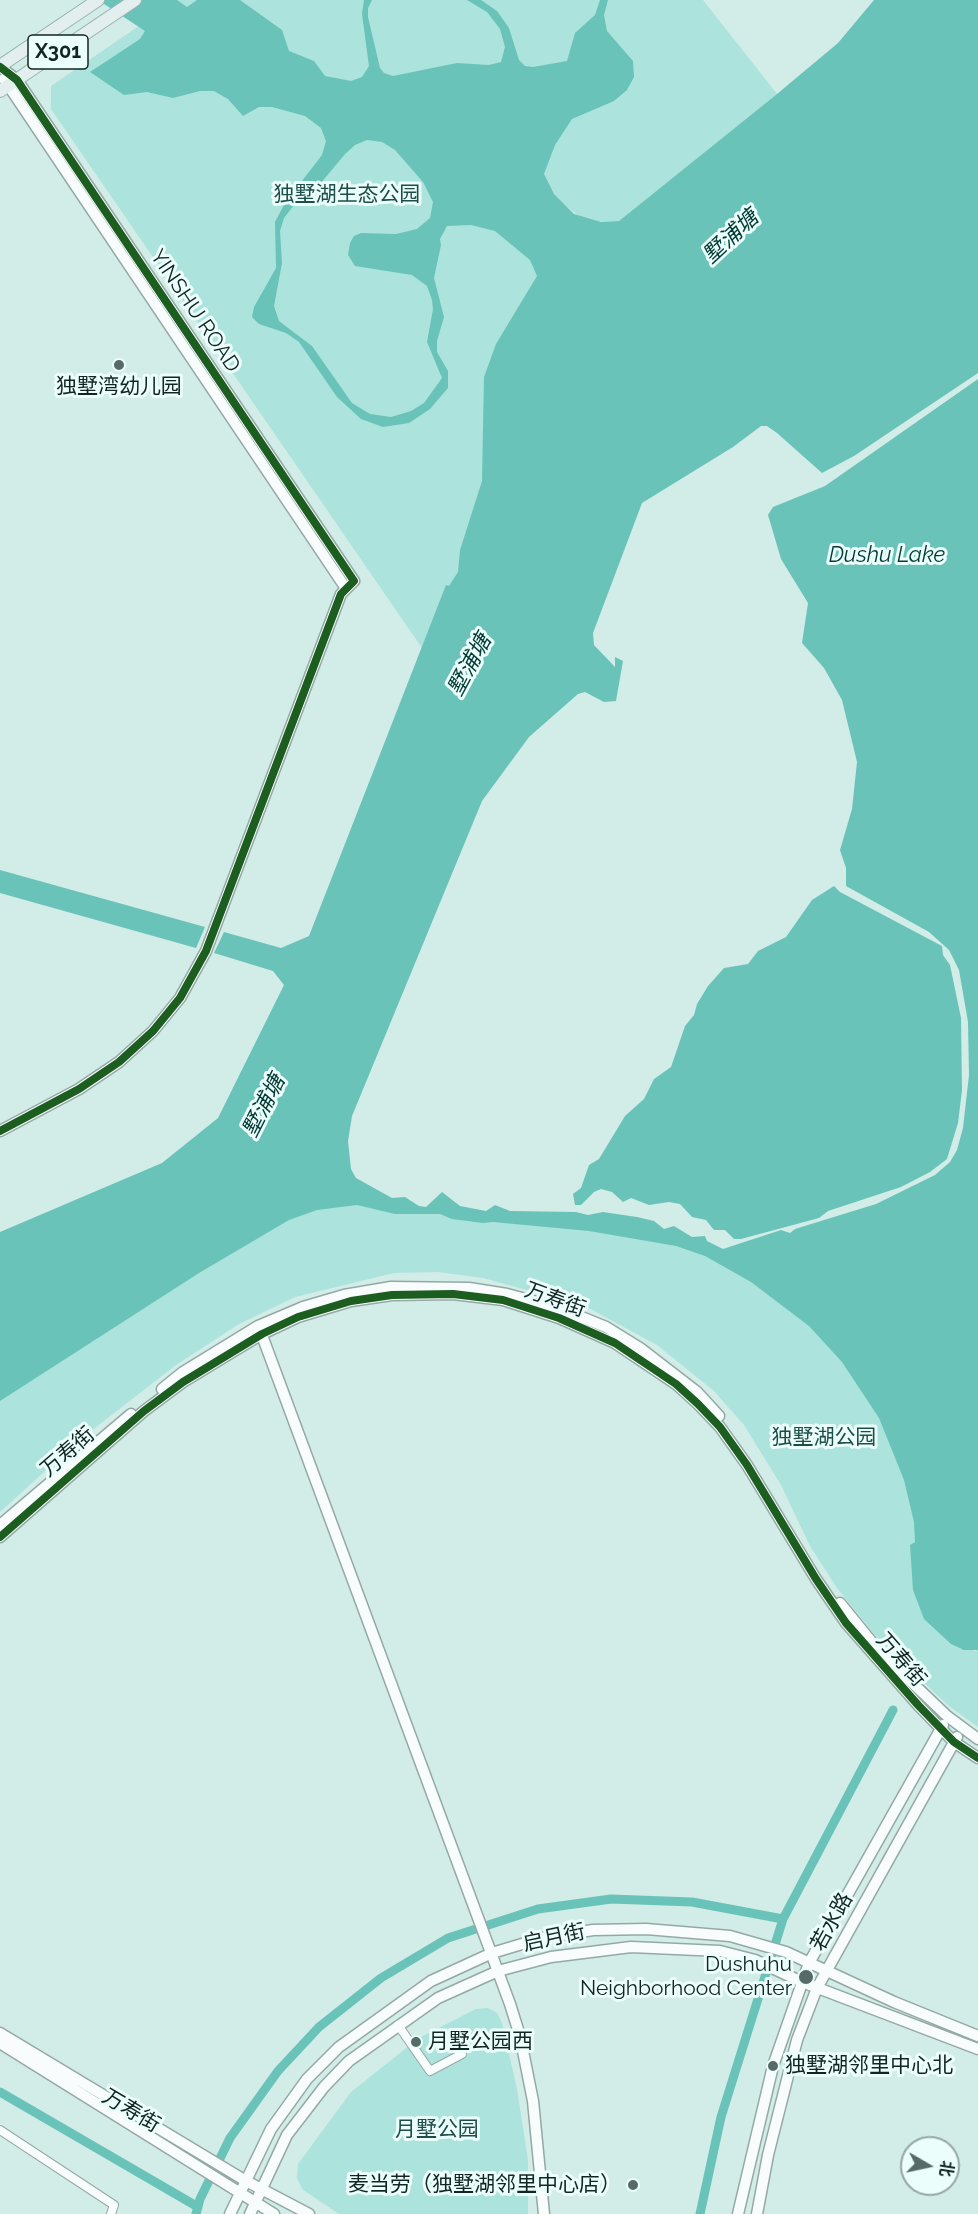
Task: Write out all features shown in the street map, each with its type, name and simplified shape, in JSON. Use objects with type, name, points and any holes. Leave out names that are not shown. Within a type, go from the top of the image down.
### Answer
[{"type":"main road","name":"X301","points":[[8,86],[135,0]]},
{"type":"main road","name":"X301","points":[[0,67],[97,1]]},
{"type":"street","name":"YINSHU ROAD","points":[[0,67],[8,86],[350,584],[206,951],[180,998],[153,1031],[119,1062],[79,1089],[0,1131]]},
{"type":"street","name":"万寿街","points":[[0,1525],[97,1440],[183,1372],[260,1330],[351,1301],[392,1295],[453,1294],[514,1304],[559,1318],[615,1343],[676,1384],[720,1427],[747,1465],[816,1579],[846,1623],[897,1673],[978,1739]]},
{"type":"street","name":"万寿街","points":[[0,1537],[144,1411],[260,1330]]},
{"type":"street","points":[[260,1330],[492,1953],[520,2036],[538,2138],[544,2214]]},
{"type":"street","name":"万寿街","points":[[897,1673],[918,1706],[954,1742],[978,1758]]},
{"type":"street","name":"若水路","points":[[738,2214],[773,2066],[809,1963],[947,1716]]},
{"type":"street","name":"若水路","points":[[757,2214],[768,2155],[797,2040],[817,1988],[825,1970],[963,1729]]},
{"type":"street","name":"启月街","points":[[230,2214],[271,2129],[307,2079],[339,2047],[431,1981],[492,1953],[542,1938],[593,1930],[646,1929],[706,1932],[760,1943],[786,1952],[978,2036]]},
{"type":"street","name":"启月街","points":[[250,2214],[287,2135],[324,2087],[349,2061],[438,1998],[498,1971],[551,1957],[631,1947],[720,1951],[755,1960],[817,1988],[978,2049]]},
{"type":"street","points":[[398,2025],[430,2071],[462,2054]]},
{"type":"street","name":"万寿街","points":[[0,2033],[227,2167],[246,2181],[309,2214]]},
{"type":"street","name":"万寿街","points":[[0,2043],[274,2214]]},
{"type":"street","points":[[0,2130],[114,2205],[111,2214]]},
{"type":"green space","name":"独墅湖生态公园","points":[[177,0],[703,0],[777,94],[619,221],[593,222],[581,218],[560,201],[493,500],[440,622],[422,648],[51,109],[51,86]]},
{"type":"green space","name":"独墅湖公园","points":[[327,1189],[400,1209],[586,1227],[693,1248],[772,1290],[847,1359],[880,1410],[974,1651],[978,1650],[978,1727],[949,1706],[907,1667],[874,1634],[837,1588],[810,1546],[781,1485],[744,1425],[714,1391],[657,1345],[585,1306],[483,1278],[438,1272],[394,1273],[295,1297],[239,1324],[176,1365],[78,1441],[0,1512],[0,1371]]},
{"type":"green space","name":"月墅公园","points":[[488,2008],[497,2013],[502,2023],[517,2089],[528,2160],[528,2214],[339,2214],[302,2189],[297,2178],[298,2164],[351,2092],[419,2038],[476,2009]]},
{"type":"water","points":[[98,0],[177,0],[187,7],[197,0],[240,0],[282,30],[289,51],[314,61],[325,76],[351,81],[362,77],[369,66],[362,14],[364,0],[372,0],[368,8],[368,17],[380,68],[384,73],[393,76],[457,63],[489,65],[501,62],[505,47],[500,29],[487,12],[467,0],[481,0],[497,11],[509,28],[519,60],[525,66],[533,67],[567,61],[575,33],[595,15],[600,0],[608,0],[604,15],[607,31],[633,61],[634,77],[627,90],[614,101],[572,119],[555,145],[544,174],[554,194],[574,214],[601,222],[619,221],[777,94],[838,43],[874,0],[978,0],[978,373],[854,456],[822,473],[777,433],[767,426],[761,426],[733,447],[642,503],[593,633],[594,645],[615,667],[615,657],[623,661],[616,701],[604,702],[585,692],[578,694],[529,737],[482,801],[352,1116],[348,1141],[351,1169],[356,1178],[392,1198],[405,1197],[419,1206],[426,1207],[442,1192],[460,1206],[486,1211],[495,1205],[510,1211],[576,1212],[588,1215],[603,1212],[654,1221],[664,1229],[674,1226],[692,1237],[705,1236],[707,1241],[723,1249],[781,1230],[790,1233],[795,1229],[876,1204],[935,1175],[950,1162],[957,1150],[963,1128],[969,1075],[968,1022],[959,970],[949,950],[929,932],[846,886],[846,868],[840,850],[852,809],[857,762],[842,700],[824,668],[802,643],[808,603],[781,559],[768,515],[773,507],[825,486],[978,379],[978,1650],[964,1650],[951,1644],[924,1619],[913,1590],[910,1545],[915,1542],[914,1522],[904,1480],[879,1418],[842,1362],[809,1326],[751,1282],[705,1256],[676,1246],[589,1231],[452,1219],[440,1214],[395,1214],[357,1205],[317,1210],[289,1220],[199,1273],[0,1401],[0,1232],[162,1163],[218,1118],[284,985],[273,971],[214,953],[224,932],[281,948],[309,936],[446,585],[449,586],[458,572],[460,550],[482,481],[484,377],[496,344],[537,276],[530,260],[495,231],[471,225],[447,226],[440,239],[441,245],[434,278],[444,317],[437,341],[437,352],[448,371],[448,388],[430,409],[409,423],[383,427],[361,419],[337,397],[299,342],[286,333],[259,324],[252,317],[254,307],[276,268],[275,222],[285,203],[322,155],[326,141],[321,128],[305,116],[272,107],[259,107],[243,116],[228,99],[214,91],[200,91],[173,98],[147,92],[124,95],[90,72],[140,39],[145,31]],"holes":[[[367,140],[382,142],[395,150],[423,182],[433,202],[430,218],[417,229],[396,234],[361,233],[354,236],[348,255],[355,266],[412,275],[427,286],[433,309],[427,342],[442,378],[424,403],[411,411],[391,417],[370,414],[352,403],[312,346],[279,321],[274,306],[282,263],[280,231],[284,218],[294,205],[315,190],[355,145]]]},
{"type":"water","points":[[0,870],[205,927],[196,948],[0,893]]},
{"type":"water","points":[[834,886],[840,892],[942,946],[943,955],[950,965],[961,1018],[962,1090],[958,1123],[947,1159],[930,1172],[901,1187],[828,1211],[819,1218],[741,1239],[734,1239],[725,1230],[714,1230],[706,1220],[692,1217],[680,1204],[669,1202],[649,1205],[631,1198],[623,1202],[612,1192],[601,1189],[594,1192],[581,1205],[575,1205],[573,1194],[581,1188],[589,1165],[599,1159],[625,1116],[644,1099],[654,1079],[671,1067],[685,1026],[694,1015],[697,1004],[708,986],[724,968],[748,964],[758,951],[786,937],[812,900]]},
{"type":"waterway","points":[[700,2214],[721,2117],[783,1919],[893,1710]]},
{"type":"waterway","points":[[196,2214],[200,2199],[230,2138],[278,2071],[319,2027],[381,1978],[448,1938],[538,1909],[611,1899],[692,1902],[783,1919]]},
{"type":"waterway","points":[[0,2092],[198,2207]]},
{"type":"cycle path","points":[[0,67],[17,80],[354,581],[341,594],[206,951],[180,998],[153,1031],[119,1062],[79,1089],[0,1131]]},
{"type":"cycle path","points":[[0,1537],[144,1411],[183,1382],[262,1334],[298,1317],[351,1301],[392,1295],[453,1294],[503,1300],[559,1318],[615,1343],[676,1384],[698,1404],[720,1427],[747,1465],[816,1579],[846,1623],[954,1742],[978,1758]]},
{"type":"place","name":"独墅湾幼儿园","points":[[119,365]]},
{"type":"place","name":"Dushuhu Neighborhood Center","points":[[806,1977]]},
{"type":"place","name":"月墅公园西","points":[[416,2042]]},
{"type":"place","name":"独墅湖邻里中心北","points":[[773,2066]]},
{"type":"place","name":"麦当劳（独墅湖邻里中心店）","points":[[633,2185]]},
{"type":"water label","name":"墅浦塘","points":[[731,237]]},
{"type":"water label","name":"Dushu Lake","points":[[887,555]]},
{"type":"water label","name":"墅浦塘","points":[[470,665]]},
{"type":"water label","name":"墅浦塘","points":[[264,1106]]}]
